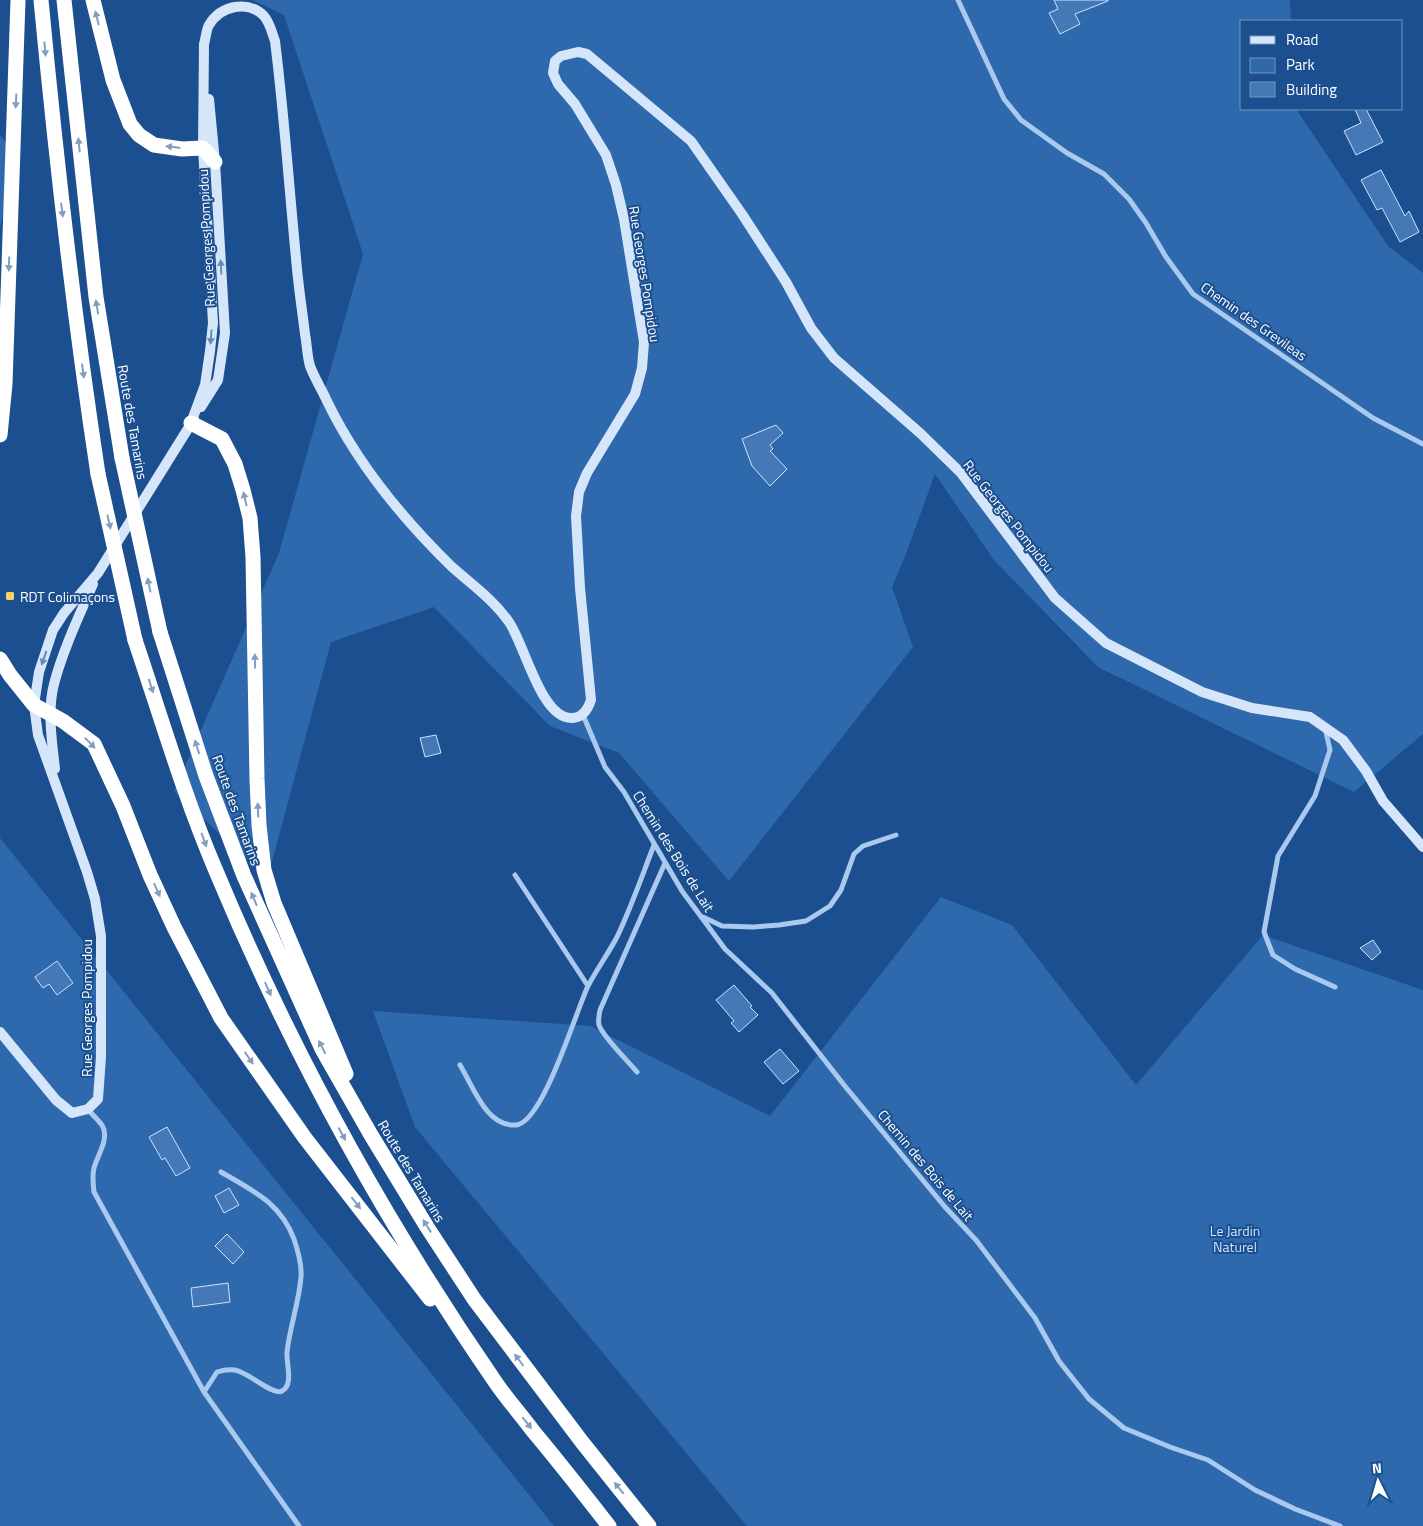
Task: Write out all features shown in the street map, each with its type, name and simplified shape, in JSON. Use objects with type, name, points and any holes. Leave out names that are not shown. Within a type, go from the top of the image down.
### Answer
[{"type":"highway","points":[[0,435],[5,384],[18,0]]},
{"type":"highway","points":[[40,0],[59,188],[98,474],[136,640],[174,758],[215,869],[280,1016],[322,1098],[371,1186],[423,1272],[497,1385]]},
{"type":"highway","name":"Route des Tamarins","points":[[64,0],[96,298],[122,458],[160,632],[206,776],[244,876],[322,1049],[427,1227],[474,1299],[582,1442],[649,1526]]},
{"type":"highway","points":[[93,0],[113,80],[130,124],[139,135],[154,145],[203,148],[215,162]]},
{"type":"highway","points":[[191,424],[222,439],[235,464],[250,518],[253,558],[258,825],[264,870],[274,903],[371,1135]]},
{"type":"highway","points":[[0,659],[34,705],[76,730],[94,744],[123,806],[150,874],[174,927],[221,1018],[305,1138],[609,1526]]},
{"type":"main road","name":"Rue Georges Pompidou","points":[[191,424],[205,385],[212,323],[203,148],[204,44],[208,27],[216,14],[227,8],[241,5],[254,8],[264,17],[271,28],[275,41],[298,286],[310,366],[354,451],[378,484],[415,529],[452,566],[489,598],[508,621],[519,640],[543,696],[552,710],[562,717],[570,719],[583,715],[588,709],[591,700],[576,516],[579,492],[587,473],[635,394],[642,368],[644,342],[624,219],[611,170],[606,156],[575,104],[558,84],[553,73],[555,61],[561,56],[578,52],[587,54],[691,141],[742,214],[786,282],[811,328],[834,358],[920,433],[961,473],[1055,598],[1106,643],[1202,692],[1252,708],[1310,718],[1343,740],[1366,771],[1383,801],[1423,847]]},
{"type":"main road","name":"Rue Georges Pompidou","points":[[88,1109],[98,1099],[100,1081],[101,936],[95,899],[57,785],[38,735],[34,705],[39,672],[53,630],[98,573],[218,380],[225,334],[215,162],[204,44]]},
{"type":"main road","name":"Rue Georges Pompidou","points":[[57,785],[51,739],[53,686],[70,639],[98,573]]},
{"type":"main road","points":[[0,1032],[56,1100],[72,1113],[88,1109]]},
{"type":"street","name":"Chemin des Grevileas","points":[[958,0],[1004,98],[1022,120],[1067,153],[1104,174],[1129,199],[1166,257],[1193,294],[1373,418],[1423,444]]},
{"type":"street","name":"Chemin des Bois de Lait","points":[[583,715],[605,767],[624,792],[682,891],[700,916],[725,949],[772,993],[844,1085],[945,1207],[976,1240],[1035,1318],[1059,1361],[1089,1399],[1124,1428],[1208,1460],[1255,1490],[1295,1509],[1340,1526]]},
{"type":"street","points":[[1325,728],[1330,750],[1315,796],[1278,856],[1264,932],[1273,955],[1295,969],[1335,987]]},
{"type":"street","points":[[700,916],[722,926],[762,927],[806,921],[830,906],[841,890],[854,854],[863,846],[896,835]]},
{"type":"street","points":[[460,1065],[487,1112],[497,1121],[518,1125],[528,1120],[542,1099],[588,986],[617,936],[654,845]]},
{"type":"street","points":[[637,1072],[602,1031],[598,1022],[598,1016],[665,863]]},
{"type":"street","points":[[515,875],[588,986]]},
{"type":"street","points":[[88,1109],[102,1126],[104,1133],[104,1140],[94,1168],[92,1181],[94,1192],[204,1392],[299,1526]]},
{"type":"street","points":[[204,1392],[217,1372],[228,1369],[238,1370],[258,1380],[272,1391],[279,1392],[285,1390],[288,1382],[287,1353],[301,1275],[298,1250],[288,1223],[272,1204],[221,1172]]},
{"type":"green space","points":[[252,0],[1290,0],[1291,20],[1240,20],[1240,110],[1297,110],[1388,246],[1423,273],[1423,734],[1354,792],[1098,667],[994,560],[935,474],[892,587],[913,647],[729,881],[619,753],[550,726],[434,607],[331,642],[269,873],[277,888],[174,791],[279,553],[363,254],[284,15]]},
{"type":"green space","points":[[0,135],[18,158],[0,227]]},
{"type":"green space","points":[[0,838],[554,1526],[0,1526]]},
{"type":"green space","name":"Le Jardin Naturel","points":[[941,897],[1012,925],[1136,1085],[1263,935],[1423,990],[1423,1526],[747,1526],[415,1127],[373,1011],[590,1026],[770,1116]]},
{"type":"building","points":[[1054,0],[1108,1],[1075,14],[1080,24],[1060,34],[1049,13],[1058,9]]},
{"type":"building","points":[[1355,110],[1367,110],[1383,142],[1356,155],[1344,131],[1361,123]]},
{"type":"building","points":[[1381,170],[1405,216],[1409,211],[1419,232],[1400,242],[1382,208],[1377,210],[1361,180]]},
{"type":"building","points":[[776,425],[783,433],[770,445],[773,449],[770,451],[787,469],[770,486],[752,466],[742,439]]},
{"type":"building","points":[[436,735],[441,753],[425,757],[420,738]]},
{"type":"building","points":[[1373,940],[1381,952],[1372,960],[1360,948]]},
{"type":"building","points":[[57,961],[73,983],[57,995],[49,984],[43,988],[35,977]]},
{"type":"building","points":[[734,985],[758,1015],[739,1032],[731,1023],[734,1021],[716,1000]]},
{"type":"building","points":[[780,1049],[799,1071],[783,1084],[764,1062]]},
{"type":"building","points":[[167,1127],[190,1168],[176,1176],[165,1158],[162,1160],[149,1137]]},
{"type":"building","points":[[229,1188],[239,1205],[224,1213],[215,1196]]},
{"type":"building","points":[[227,1234],[244,1252],[233,1264],[215,1246]]},
{"type":"building","points":[[228,1283],[230,1302],[193,1307],[191,1288]]},
{"type":"place","name":"RDT Colimaçons","points":[[10,596]]}]
